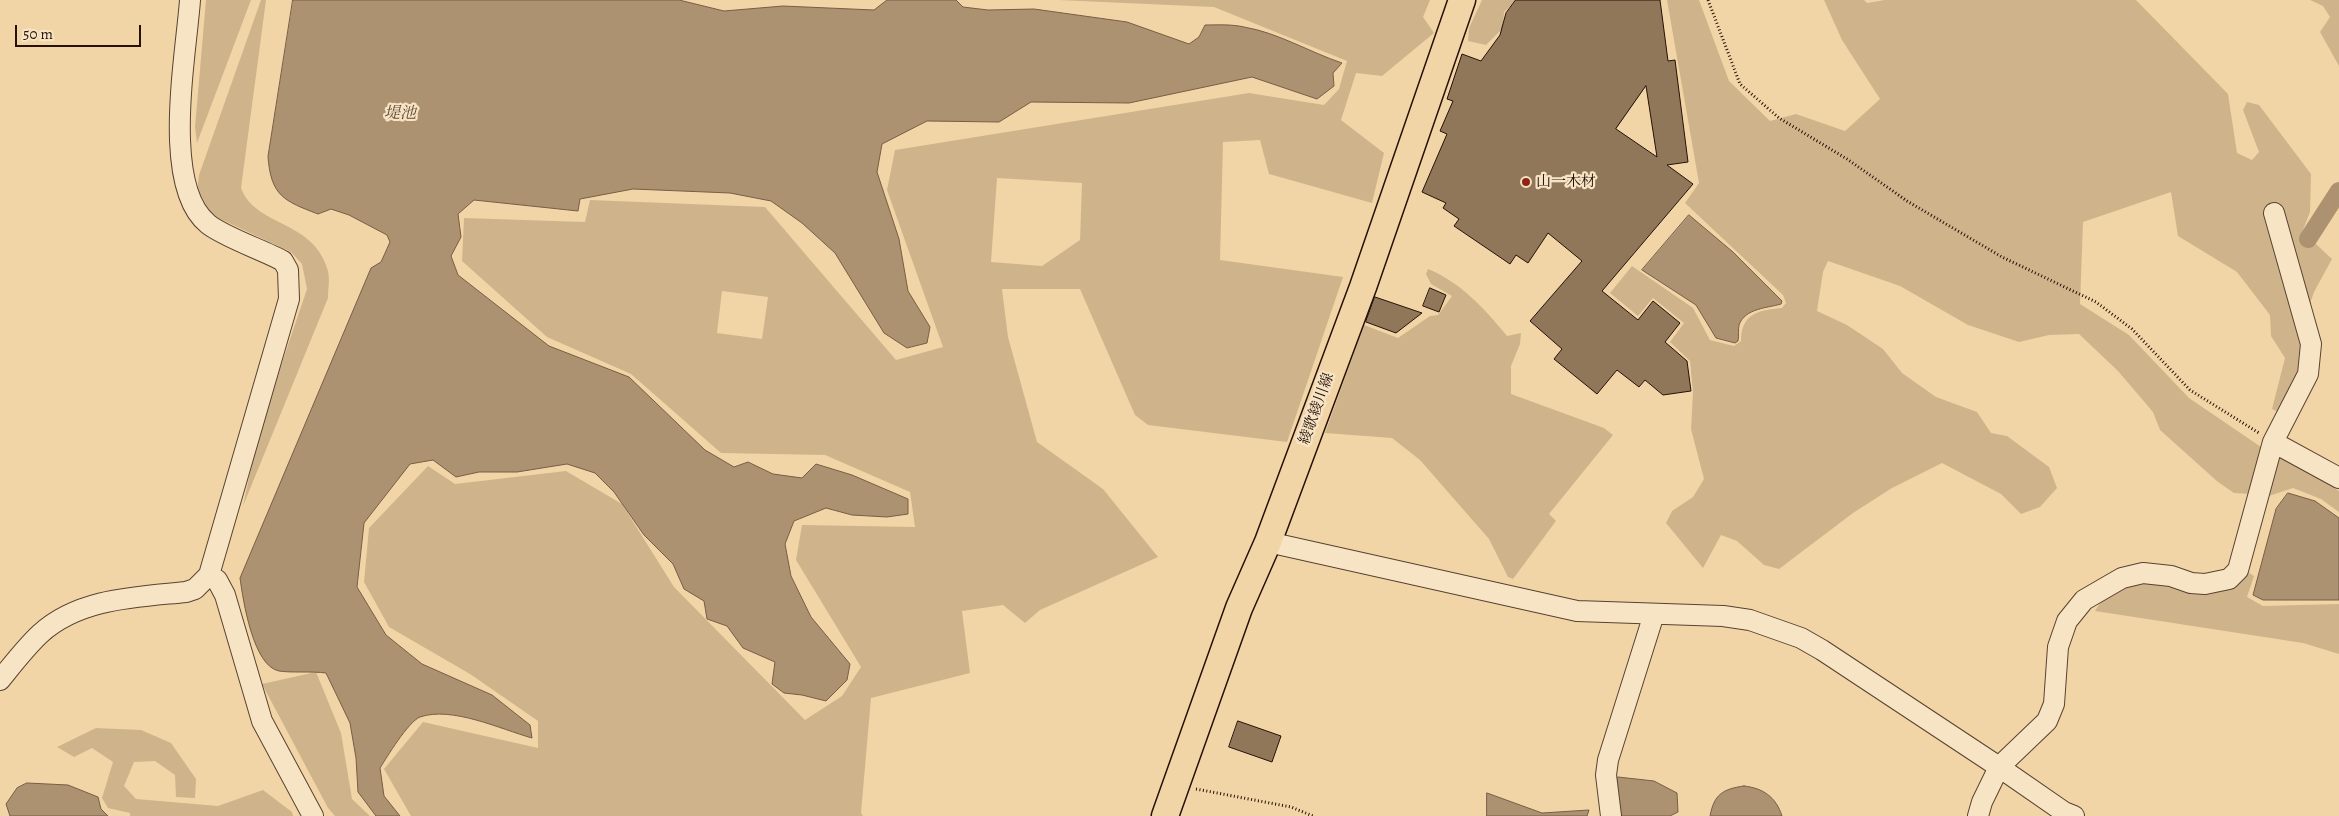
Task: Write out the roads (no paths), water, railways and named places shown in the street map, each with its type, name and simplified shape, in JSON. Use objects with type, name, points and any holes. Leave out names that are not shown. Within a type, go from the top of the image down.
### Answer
[{"type":"main road","name":"綾歌綾川線","points":[[1165,816],[1239,608],[1268,542],[1363,286],[1462,0]]},
{"type":"street","points":[[0,680],[40,634],[71,614],[100,603],[186,592],[195,588],[209,574],[289,298],[290,281],[288,270],[283,261],[210,226],[198,214],[189,197],[181,165],[180,120],[190,0]]},
{"type":"street","points":[[1978,816],[1982,802],[1999,767],[2047,721],[2054,704],[2058,648],[2067,621],[2084,600],[2122,578],[2142,573],[2171,576],[2191,583],[2205,584],[2229,579],[2238,570],[2273,442],[2308,374],[2311,344],[2274,213]]},
{"type":"street","points":[[2273,442],[2339,478]]},
{"type":"street","points":[[1268,542],[1577,611],[1722,616],[1750,620],[1801,638],[1999,767],[2064,812],[2074,816]]},
{"type":"street","points":[[209,574],[218,580],[224,595],[262,721],[313,816]]},
{"type":"street","points":[[1610,816],[1606,775],[1608,760],[1654,614]]},
{"type":"water","name":"堤池","points":[[293,0],[679,0],[724,11],[783,6],[874,10],[887,0],[956,0],[963,7],[988,10],[1034,9],[1127,22],[1189,44],[1199,37],[1205,25],[1239,26],[1282,38],[1342,63],[1333,73],[1334,86],[1317,99],[1252,77],[1129,103],[1031,102],[999,122],[927,121],[882,144],[877,172],[899,239],[908,291],[930,327],[927,343],[907,348],[884,333],[835,253],[802,223],[771,201],[730,193],[633,189],[580,199],[578,211],[474,200],[458,214],[461,237],[451,256],[458,275],[549,346],[629,377],[705,450],[734,467],[748,462],[773,474],[802,478],[816,464],[852,475],[908,499],[908,514],[887,517],[852,515],[826,508],[794,521],[785,544],[791,576],[811,617],[850,664],[847,680],[826,701],[784,693],[772,684],[775,662],[743,648],[727,626],[707,619],[704,601],[684,589],[673,564],[644,535],[614,492],[595,473],[567,464],[517,472],[479,472],[456,477],[433,460],[410,464],[364,523],[357,587],[386,635],[422,664],[492,695],[530,725],[532,738],[461,716],[433,714],[420,717],[404,732],[380,768],[384,796],[400,816],[376,816],[358,792],[356,758],[350,723],[326,673],[284,672],[270,666],[262,657],[251,631],[240,578],[371,268],[381,262],[390,242],[387,235],[349,215],[331,209],[318,214],[288,201],[276,189],[272,181],[268,157]]},
{"type":"water","points":[[1689,215],[1733,252],[1782,301],[1781,304],[1746,315],[1739,325],[1738,341],[1735,343],[1716,338],[1696,305],[1642,270]]},
{"type":"water","points":[[2288,493],[2315,501],[2339,518],[2339,600],[2263,600],[2253,595],[2276,509]]},
{"type":"water","points":[[1618,777],[1654,781],[1677,793],[1678,812],[1670,816],[1616,816],[1612,787]]},
{"type":"water","points":[[27,783],[68,785],[98,797],[101,809],[108,816],[10,816],[6,804],[17,788]]},
{"type":"water","points":[[1744,786],[1763,791],[1776,804],[1782,816],[1710,816],[1714,803],[1720,794],[1730,789]]},
{"type":"water","points":[[1487,793],[1542,813],[1589,810],[1587,816],[1487,816]]},
{"type":"waterway","points":[[2308,239],[2339,191]]},
{"type":"place","name":"山一木材","points":[[1526,182]]}]
